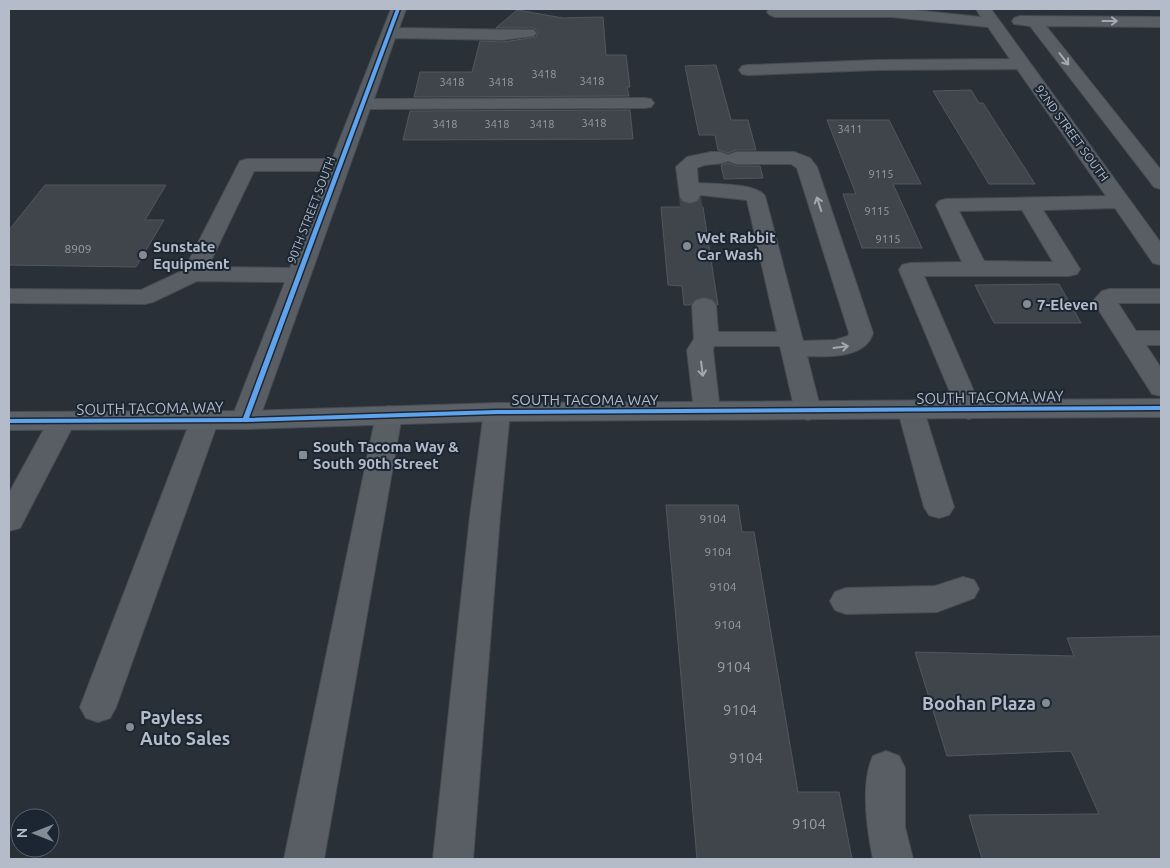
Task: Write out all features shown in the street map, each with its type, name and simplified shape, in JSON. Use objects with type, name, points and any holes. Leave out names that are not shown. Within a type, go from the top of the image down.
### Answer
[{"type":"main road","name":"SOUTH TACOMA WAY","points":[[9,421],[245,420],[497,412],[1161,408]]},
{"type":"street","name":"90TH STREET SOUTH","points":[[245,420],[398,9]]},
{"type":"street","points":[[775,12],[892,12],[1034,21],[1161,22]]},
{"type":"street","name":"92ND STREET SOUTH","points":[[989,18],[1121,202],[1154,239]]},
{"type":"street","points":[[1034,21],[1161,183]]},
{"type":"street","points":[[389,33],[528,33]]},
{"type":"street","points":[[748,70],[877,65],[1023,64]]},
{"type":"street","points":[[362,104],[645,103]]},
{"type":"street","points":[[706,339],[791,343],[838,348],[851,346],[859,340],[861,333],[807,167],[803,162],[794,158],[728,158],[692,160],[686,167],[689,192],[748,193],[755,196],[791,343],[808,411]]},
{"type":"street","points":[[193,274],[248,166],[340,165]]},
{"type":"street","points":[[976,268],[946,206],[1121,202]]},
{"type":"street","points":[[969,410],[910,270],[976,268],[1069,269],[1029,204]]},
{"type":"street","points":[[9,296],[145,297],[193,274],[298,275]]},
{"type":"street","points":[[1161,296],[1110,296],[1104,301],[1161,388]]},
{"type":"street","points":[[704,305],[706,339],[700,350],[707,411]]},
{"type":"street","points":[[1128,338],[1161,338]]},
{"type":"street","points":[[911,411],[940,507]]},
{"type":"street","points":[[453,859],[485,516],[497,412]]},
{"type":"street","points":[[304,859],[389,415]]},
{"type":"street","points":[[98,707],[205,419]]},
{"type":"street","points":[[9,520],[61,422]]},
{"type":"street","points":[[846,601],[937,599],[963,589]]},
{"type":"street","points":[[886,768],[886,827],[893,859]]},
{"type":"building","points":[[517,10],[563,18],[603,17],[606,55],[626,55],[630,87],[627,87],[629,96],[414,97],[420,72],[472,72],[480,41],[503,42],[536,37],[538,32],[534,28],[496,28]]},
{"type":"building","points":[[716,65],[731,120],[748,120],[756,150],[736,150],[728,153],[718,150],[715,135],[699,135],[685,66]]},
{"type":"building","points":[[971,90],[979,103],[983,103],[1035,184],[989,184],[933,91]]},
{"type":"building","points":[[630,110],[633,139],[403,140],[410,111]]},
{"type":"building","points":[[827,120],[889,120],[921,184],[893,184],[922,248],[862,248],[843,194],[856,194]]},
{"type":"building","points":[[728,163],[736,166],[760,166],[763,178],[724,179],[721,165]]},
{"type":"building","points":[[45,185],[166,185],[145,220],[164,220],[136,267],[9,265],[9,230]]},
{"type":"building","name":"Wet Rabbit Car Wash","points":[[661,207],[703,207],[718,305],[712,298],[704,296],[696,298],[690,305],[684,305],[682,286],[668,285]]},
{"type":"building","name":"7-Eleven","points":[[1059,284],[1081,323],[994,323],[975,285]]},
{"type":"building","points":[[666,505],[738,505],[742,532],[754,532],[798,792],[839,792],[852,859],[697,859]]},
{"type":"building","name":"Boohan Plaza","points":[[1161,636],[1161,859],[982,859],[969,815],[1099,814],[1071,751],[947,756],[915,652],[1074,656],[1067,638]]},
{"type":"tunnel","points":[[690,197],[704,305]]},
{"type":"cycle path","points":[[245,420],[398,9]]},
{"type":"cycle path","points":[[9,421],[245,420],[497,412],[1161,408]]},
{"type":"place","name":"Wet Rabbit Car Wash","points":[[687,246]]},
{"type":"place","name":"Sunstate Equipment","points":[[143,255]]},
{"type":"place","name":"7-Eleven","points":[[1027,304]]},
{"type":"place","name":"South Tacoma Way & South 90th Street","points":[[303,455]]},
{"type":"place","name":"Boohan Plaza","points":[[1046,703]]},
{"type":"place","name":"Payless Auto Sales","points":[[130,727]]}]
